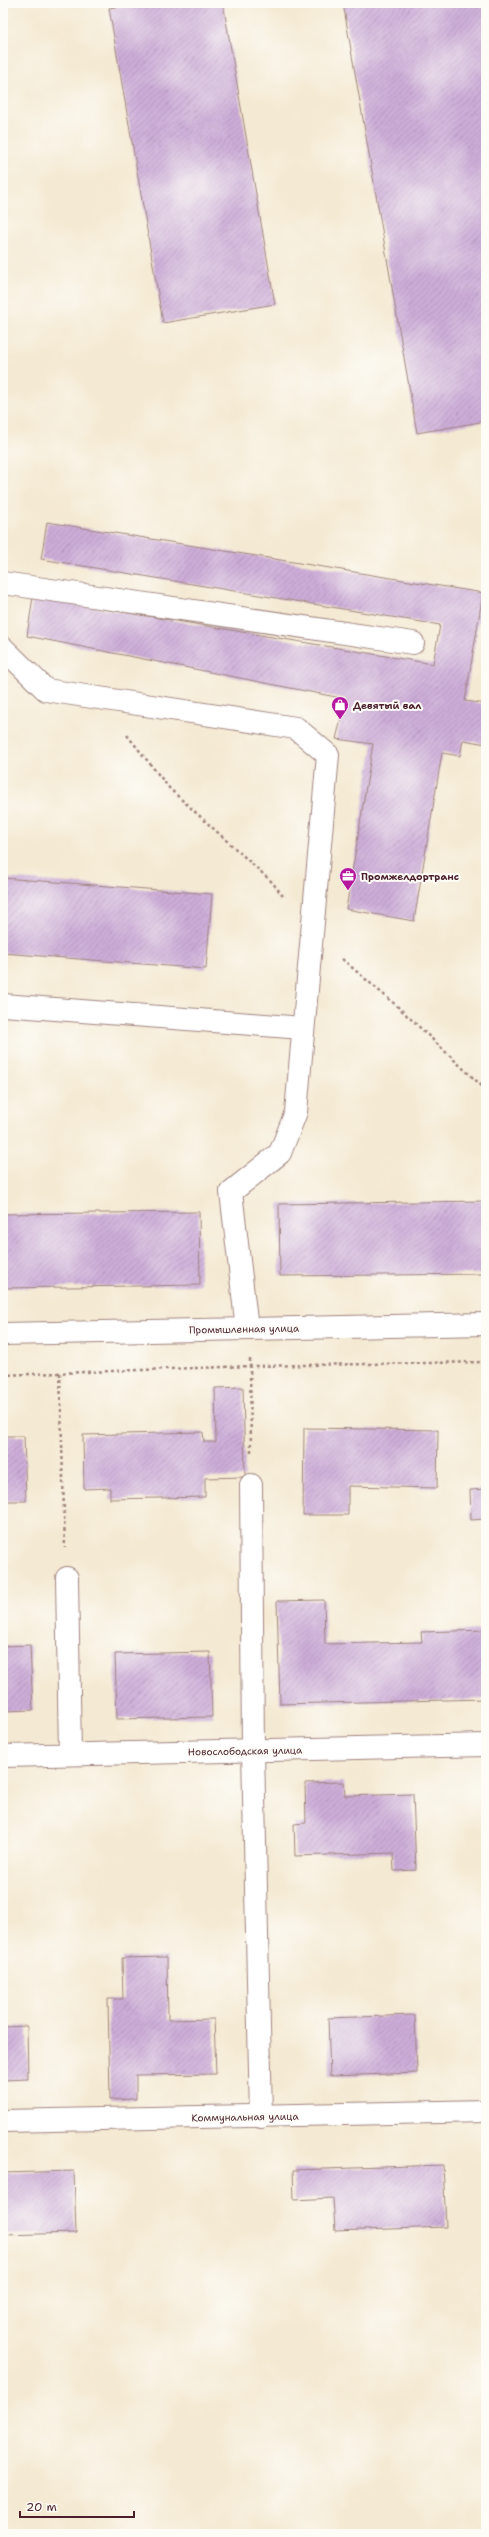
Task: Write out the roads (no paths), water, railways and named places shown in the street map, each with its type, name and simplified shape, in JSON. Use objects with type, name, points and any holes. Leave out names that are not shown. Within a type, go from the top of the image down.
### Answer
[{"type":"street","points":[[3,583],[413,643]]},
{"type":"street","points":[[3,648],[46,690],[296,728],[328,756],[296,1112],[280,1153],[231,1192],[247,1329]]},
{"type":"street","points":[[3,1005],[303,1028]]},
{"type":"street","name":"Промышленная улица","points":[[3,1334],[486,1324]]},
{"type":"street","points":[[251,1485],[253,1751],[261,2117]]},
{"type":"street","points":[[67,1578],[70,1754]]},
{"type":"street","name":"Новослободская улица","points":[[3,1756],[486,1745]]},
{"type":"street","name":"Коммунальная улица","points":[[3,2121],[261,2117],[486,2111]]},
{"type":"place","name":"Девятый вал","points":[[340,720]]},
{"type":"place","name":"Промжелдортранс","points":[[348,891]]}]
